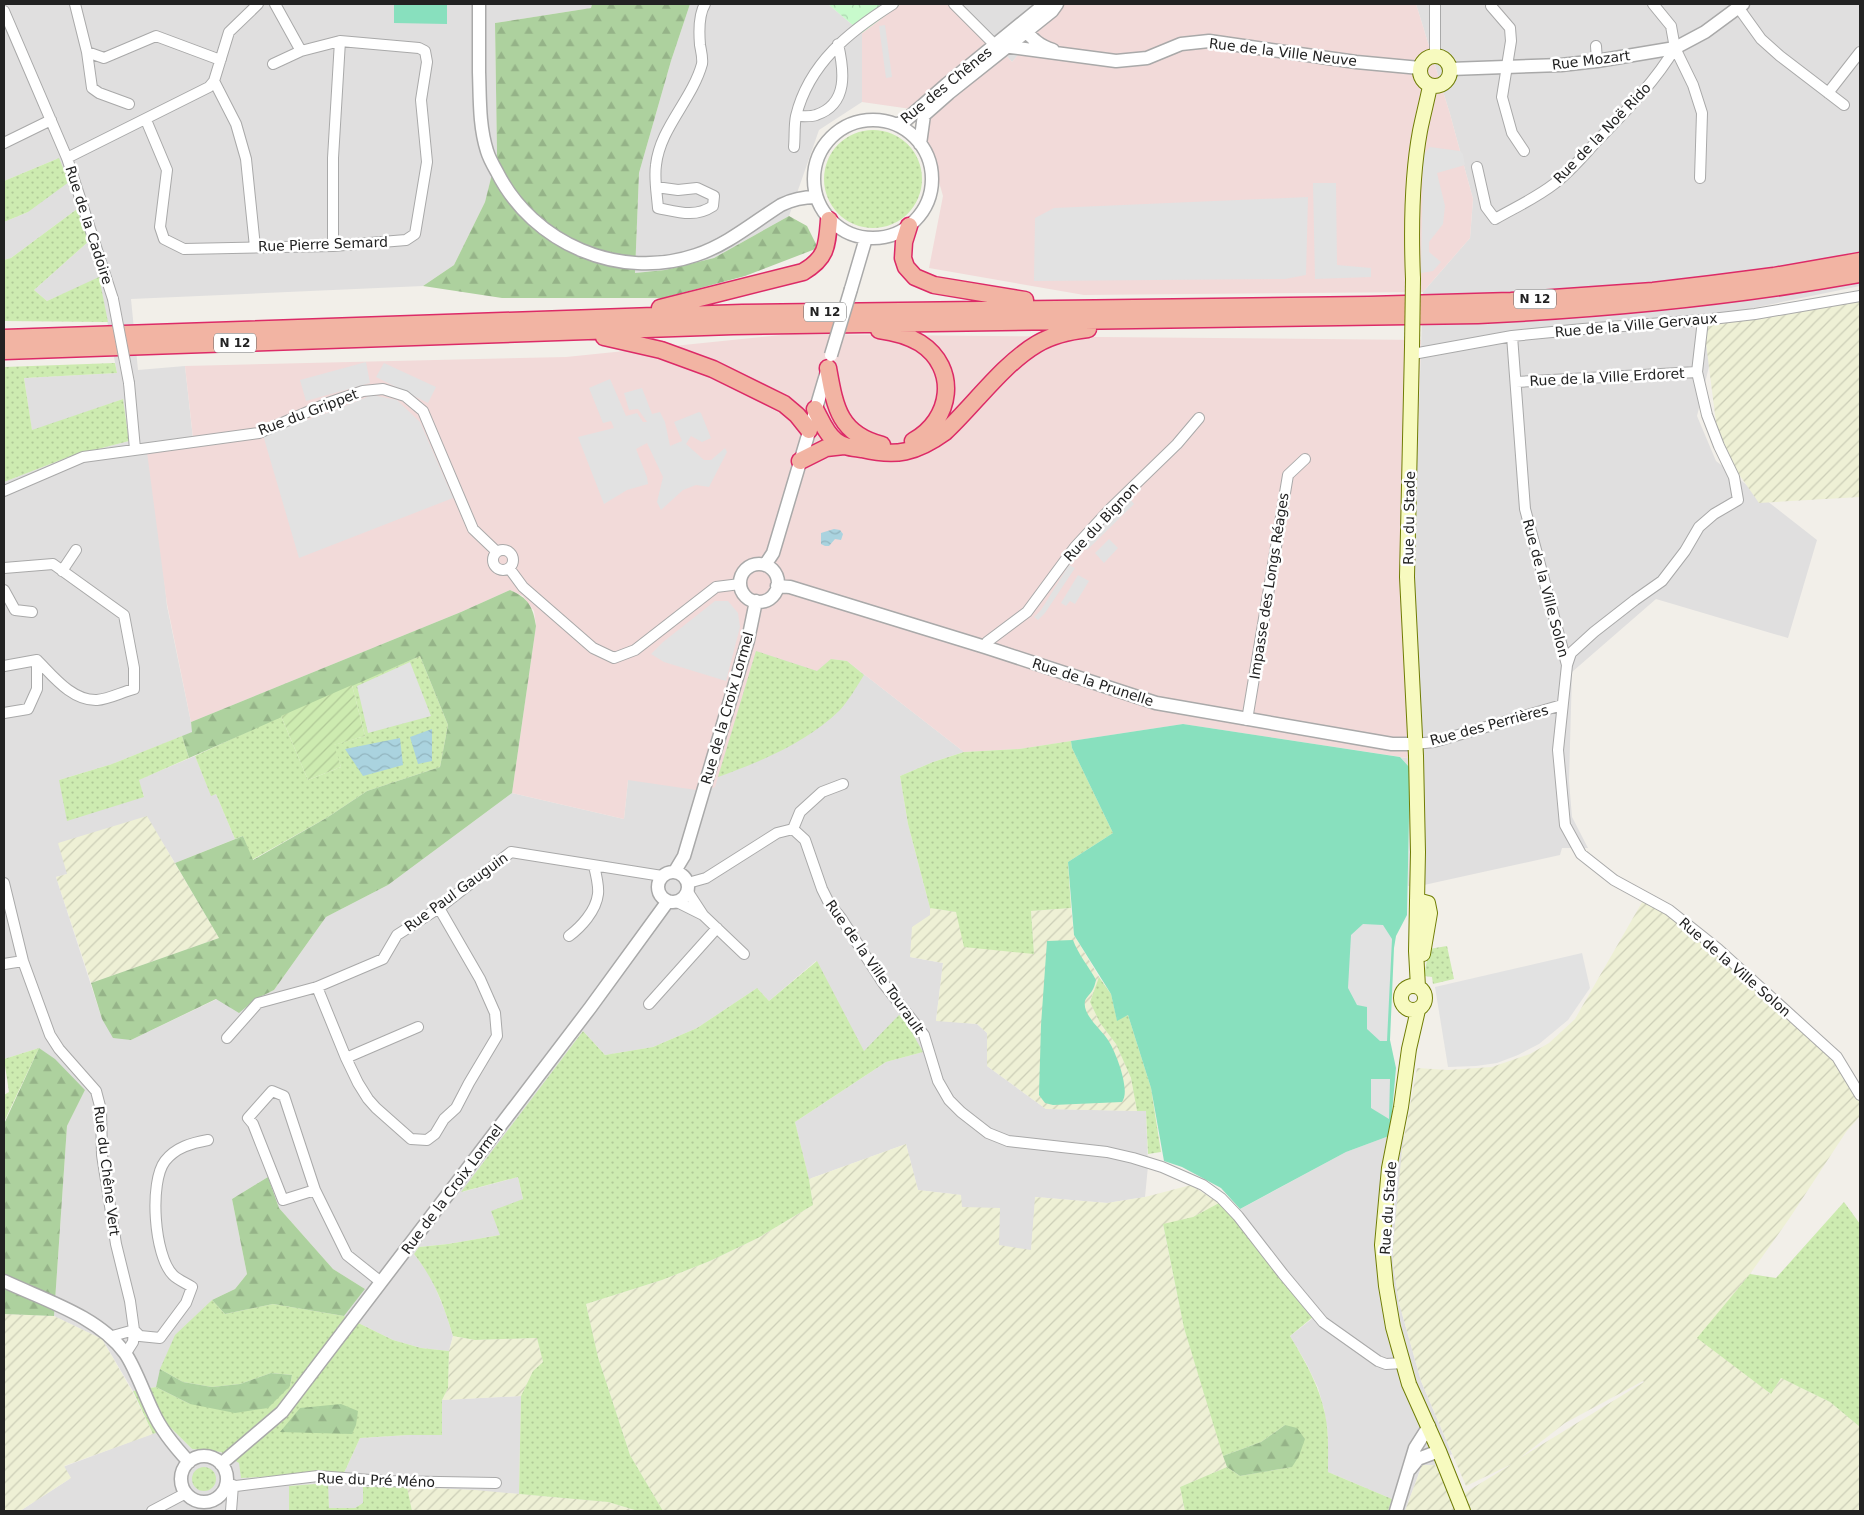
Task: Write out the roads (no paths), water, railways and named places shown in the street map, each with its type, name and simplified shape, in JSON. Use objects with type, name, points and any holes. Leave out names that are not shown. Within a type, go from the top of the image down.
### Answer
[{"type":"highway","points":[[584,324],[615,311],[655,309],[672,306],[804,272],[816,264],[827,247],[830,220]]},
{"type":"highway","points":[[909,226],[904,242],[903,258],[906,267],[915,278],[934,285],[1042,302],[1061,308]]},
{"type":"highway","name":"N 12","points":[[4,351],[584,324],[742,313],[1369,305],[1520,300],[1654,291],[1774,276],[1860,261]]},
{"type":"highway","name":"N 12","points":[[584,324],[1390,317],[1563,311],[1707,298],[1860,274]]},
{"type":"highway","points":[[815,409],[827,432],[836,442],[844,446],[880,453],[908,452],[920,448],[945,432],[1013,362],[1038,343],[1068,332],[1154,320]]},
{"type":"highway","points":[[830,361],[833,399],[838,413],[846,426],[862,439],[882,446],[907,444],[929,430],[936,422],[942,413],[946,392],[945,380],[936,358],[920,343],[910,337],[874,329],[861,323]]},
{"type":"highway","points":[[584,324],[713,369],[784,404],[797,415],[809,430]]},
{"type":"highway","name":"N 12","points":[[4,338],[512,327]]},
{"type":"highway","points":[[800,461],[826,448],[844,446]]},
{"type":"main road","points":[[1435,56],[1447,61],[1450,75],[1444,83],[1435,87],[1430,86],[1420,77],[1420,68],[1425,59],[1435,56]]},
{"type":"main road","name":"Rue du Stade","points":[[1412,987],[1423,901],[1418,852],[1407,577],[1412,350],[1412,231],[1413,187],[1420,132],[1430,86]]},
{"type":"main road","points":[[1417,971],[1423,956],[1430,912],[1423,901]]},
{"type":"main road","name":"Rue du Stade","points":[[1412,987],[1417,971],[1416,951]]},
{"type":"main road","name":"Rue du Stade","points":[[1412,987],[1421,989],[1425,996],[1424,1004],[1412,1009],[1401,1003],[1400,999],[1403,991],[1412,987]]},
{"type":"main road","name":"Rue du Stade","points":[[1412,1009],[1401,1107],[1389,1168],[1382,1245],[1386,1286],[1394,1327],[1409,1384],[1429,1426],[1463,1511]]},
{"type":"street","points":[[75,4],[87,52],[92,88],[98,93],[129,104]]},
{"type":"street","points":[[67,158],[209,87],[214,81],[229,32],[258,4]]},
{"type":"street","points":[[275,4],[301,51]]},
{"type":"street","points":[[479,4],[480,116],[487,152],[502,182],[518,205],[546,231],[580,250],[624,263],[675,261],[714,248],[793,199],[816,197]]},
{"type":"street","points":[[656,187],[678,190],[697,188],[714,196],[713,206],[703,213],[684,213],[658,208],[656,187],[656,165],[663,142],[696,81],[703,62],[700,43],[702,9],[705,4]]},
{"type":"street","points":[[794,147],[796,116],[808,85],[824,59],[854,30],[893,4]]},
{"type":"street","points":[[954,4],[995,45],[995,52],[962,78],[957,87]]},
{"type":"street","name":"Rue des Chênes","points":[[920,144],[924,115],[1008,47],[1045,4]]},
{"type":"street","name":"Rue des Chênes","points":[[897,125],[906,120],[995,45],[1052,11],[1057,4]]},
{"type":"street","points":[[1435,4],[1435,56]]},
{"type":"street","points":[[1654,4],[1671,26],[1675,48],[1693,85],[1702,113],[1700,178]]},
{"type":"street","points":[[1491,6],[1510,28],[1511,41],[1502,97],[1512,133],[1524,151]]},
{"type":"street","points":[[1675,48],[1705,32],[1741,6],[1761,39],[1844,105]]},
{"type":"street","name":"Rue de la Cadoire","points":[[4,11],[67,158],[113,299],[129,383],[135,449]]},
{"type":"street","name":"Rue de la Ville Neuve","points":[[1021,30],[1043,47],[1060,53]]},
{"type":"street","points":[[87,52],[104,58],[156,36],[221,59]]},
{"type":"street","points":[[333,246],[333,158],[340,41]]},
{"type":"street","name":"Rue Pierre Semard","points":[[146,120],[167,170],[160,227],[164,239],[184,249],[333,246],[406,240],[415,234],[427,162],[421,100],[427,62],[425,51],[419,48],[340,41],[301,51],[273,64]]},
{"type":"street","name":"Rue de la Ville Neuve","points":[[1008,47],[1116,61],[1147,58],[1181,44],[1209,41],[1356,62],[1420,68]]},
{"type":"street","points":[[796,116],[816,115],[829,107],[838,98],[843,86],[843,65],[838,44]]},
{"type":"street","name":"Rue des Chênes","points":[[995,45],[1008,47]]},
{"type":"street","points":[[1596,46],[1597,61]]},
{"type":"street","name":"Rue Mozart","points":[[1450,70],[1560,65],[1675,48]]},
{"type":"street","name":"Rue de la Noë Rido","points":[[1477,167],[1486,207],[1495,220],[1553,185],[1570,170],[1616,122],[1664,67],[1675,48]]},
{"type":"street","points":[[1828,93],[1860,52]]},
{"type":"street","points":[[214,81],[236,124],[246,159],[255,247]]},
{"type":"street","points":[[4,143],[51,120]]},
{"type":"street","points":[[873,120],[897,125],[920,144],[929,162],[931,186],[928,201],[909,226],[896,234],[882,238],[866,238],[840,229],[830,220],[816,197],[814,181],[816,164],[822,149],[832,136],[846,127],[861,121],[873,120]]},
{"type":"street","points":[[765,565],[773,553],[866,238]]},
{"type":"street","name":"Rue de la Ville Gervaux","points":[[1412,350],[1512,336],[1755,314],[1860,296]]},
{"type":"street","name":"Rue de la Ville Erdoret","points":[[1567,665],[1571,653],[1594,632],[1662,581],[1685,551],[1699,527],[1714,514],[1738,500],[1734,477],[1718,446],[1707,415],[1697,372],[1703,320]]},
{"type":"street","name":"Rue de la Ville Solon","points":[[1512,336],[1525,509],[1567,665],[1558,750],[1565,825],[1581,854],[1614,880],[1669,910],[1718,949],[1837,1057],[1860,1095]]},
{"type":"street","name":"Rue de la Ville Erdoret","points":[[1516,382],[1697,372]]},
{"type":"street","name":"Rue du Grippet","points":[[4,491],[83,457],[259,433],[328,403],[363,391],[383,389],[405,396],[423,411],[473,530],[496,551],[493,556],[494,565],[501,570],[509,568],[523,588],[592,648],[614,658],[635,650],[716,587],[736,584]]},
{"type":"street","name":"Rue du Bignon","points":[[985,647],[987,642],[1027,612],[1075,547],[1177,444],[1200,418]]},
{"type":"street","name":"Impasse des Longs Réages","points":[[1247,720],[1288,475],[1305,459]]},
{"type":"street","points":[[62,571],[76,550]]},
{"type":"street","points":[[4,568],[53,564],[124,615],[134,668],[134,689],[97,700],[79,698],[55,679],[37,660]]},
{"type":"street","points":[[753,565],[765,565],[775,573],[778,586],[772,596],[762,601],[756,601],[745,595],[736,584],[748,568],[753,565]]},
{"type":"street","name":"Rue de la Prunelle","points":[[778,586],[790,587],[985,647],[1156,703],[1392,744],[1415,744]]},
{"type":"street","points":[[4,590],[15,610],[32,612]]},
{"type":"street","name":"Rue de la Croix Lormel","points":[[675,871],[684,856],[748,640],[756,601]]},
{"type":"street","points":[[4,666],[37,660]]},
{"type":"street","points":[[4,713],[28,709],[37,690],[37,660]]},
{"type":"street","name":"Rue des Perrières","points":[[1415,744],[1434,742],[1562,705]]},
{"type":"street","points":[[673,901],[685,896],[688,888],[777,833],[793,829],[800,812],[822,792],[843,784]]},
{"type":"street","name":"Rue de la Ville Tourault","points":[[793,829],[805,840],[822,889],[829,903],[841,918],[883,983],[924,1035],[938,1081],[949,1100],[961,1112],[988,1133],[1008,1141],[1107,1152],[1162,1167],[1203,1184],[1221,1198],[1238,1216],[1323,1322],[1378,1361],[1386,1364],[1403,1362]]},
{"type":"street","name":"Rue Paul Gauguin","points":[[227,1038],[258,1003],[317,987],[383,959],[397,935],[439,908],[511,852],[662,876]]},
{"type":"street","points":[[569,936],[580,927],[593,908],[598,894],[594,866]]},
{"type":"street","points":[[703,915],[688,888],[684,875],[675,871],[662,876],[658,890],[664,899],[673,901],[703,915],[744,954]]},
{"type":"street","name":"Rue du Chêne Vert","points":[[4,883],[20,962],[50,1035],[59,1049],[96,1091],[101,1110],[102,1155],[116,1244],[130,1301],[134,1330],[133,1342],[126,1354]]},
{"type":"street","name":"Rue de la Croix Lormel","points":[[221,1464],[282,1412],[673,901]]},
{"type":"street","points":[[317,987],[346,1058],[368,1099],[411,1139],[427,1140],[435,1134],[444,1119],[456,1108],[468,1083],[497,1036],[496,1013],[479,975],[439,908]]},
{"type":"street","points":[[649,1004],[717,928]]},
{"type":"street","points":[[4,964],[12,961],[20,962]]},
{"type":"street","points":[[4,970],[20,962]]},
{"type":"street","points":[[346,1058],[418,1027]]},
{"type":"street","points":[[315,1190],[283,1200],[253,1124],[248,1118],[272,1091],[284,1096],[315,1190],[347,1255],[381,1282]]},
{"type":"street","points":[[109,1337],[134,1330],[140,1336],[160,1338],[186,1303],[192,1287],[173,1275],[162,1258],[156,1230],[157,1183],[164,1162],[177,1150],[193,1142],[208,1140]]},
{"type":"street","points":[[4,1281],[90,1320],[109,1337],[126,1354],[159,1423],[189,1462]]},
{"type":"street","points":[[1396,1511],[1414,1448],[1429,1426]]},
{"type":"street","points":[[1407,1473],[1418,1459],[1439,1451]]},
{"type":"street","points":[[230,1484],[206,1506],[186,1493],[181,1480],[182,1472],[189,1462],[203,1456],[209,1457],[221,1464],[230,1484],[231,1511]]},
{"type":"street","name":"Rue du Pré Méno","points":[[230,1484],[318,1476],[383,1481],[496,1483]]},
{"type":"street","points":[[152,1511],[186,1493]]},
{"type":"water","points":[[834,529],[840,530],[843,534],[841,540],[835,539],[829,546],[821,544],[821,533]]},
{"type":"water","points":[[432,729],[432,761],[418,764],[410,737]]},
{"type":"water","points":[[400,738],[403,765],[363,776],[345,749]]}]
